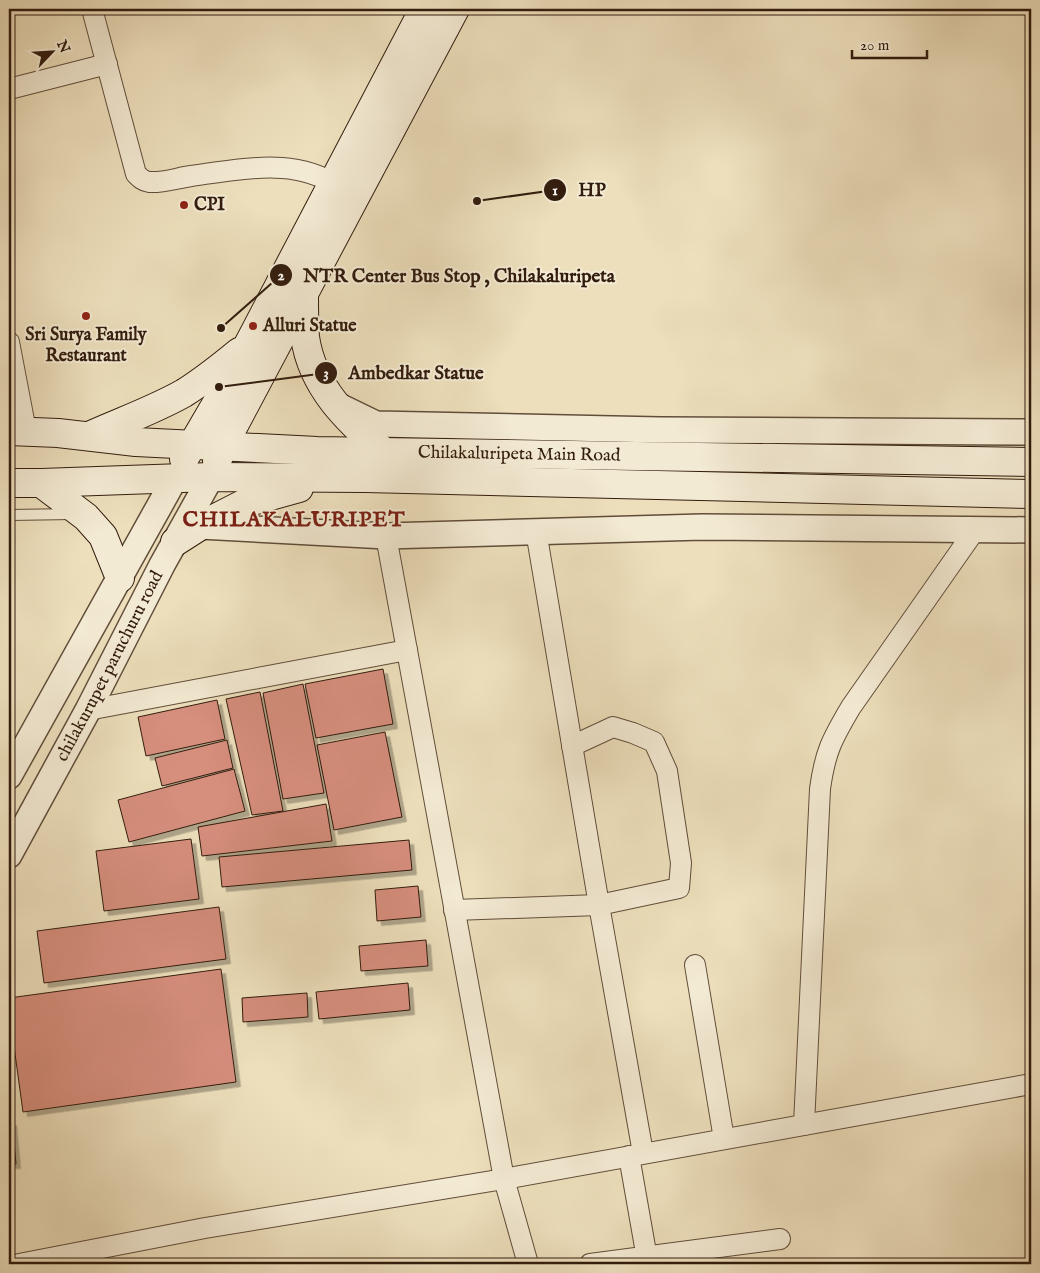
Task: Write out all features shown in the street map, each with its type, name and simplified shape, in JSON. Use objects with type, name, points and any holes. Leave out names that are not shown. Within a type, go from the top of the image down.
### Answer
[{"type":"main road","points":[[211,477],[223,446],[304,293],[344,189],[424,9]]},
{"type":"main road","points":[[174,478],[248,344],[455,9]]},
{"type":"main road","points":[[304,293],[305,338],[315,372],[334,404],[355,427],[384,452]]},
{"type":"main road","points":[[89,436],[160,405],[184,392],[220,368],[248,344]]},
{"type":"main road","name":"Chilakaluripeta Main Road","points":[[20,429],[136,442],[316,451],[1026,456]]},
{"type":"main road","name":"Chilakaluripeta Main Road","points":[[9,483],[211,477],[332,478],[1031,494]]},
{"type":"main road","points":[[175,542],[200,526],[245,503],[332,478]]},
{"type":"main road","points":[[41,483],[82,514],[103,536],[120,578]]},
{"type":"street","points":[[92,9],[136,174],[143,180],[150,182],[166,181],[190,176],[251,169],[282,168],[303,171],[344,189]]},
{"type":"street","points":[[9,89],[107,64]]},
{"type":"street","points":[[9,342],[20,429]]},
{"type":"street","points":[[334,404],[376,424],[660,430],[1031,432]]},
{"type":"street","name":"chilakurupet paruchuru road","points":[[9,855],[211,477]]},
{"type":"street","name":"chilakurupet paruchuru road","points":[[9,776],[174,478]]},
{"type":"street","points":[[200,526],[386,536],[702,527],[1031,530]]},
{"type":"street","points":[[804,1125],[820,798],[824,763],[833,736],[851,707],[975,530]]},
{"type":"street","points":[[536,531],[599,905],[636,1155],[647,1261]]},
{"type":"street","points":[[386,536],[504,1179],[528,1264]]},
{"type":"street","points":[[88,710],[407,650]]},
{"type":"street","points":[[454,910],[599,905],[679,888],[681,863],[667,771],[654,742],[613,727],[572,746]]},
{"type":"street","points":[[695,965],[724,1139]]},
{"type":"street","points":[[18,1264],[205,1228],[504,1179],[1031,1084]]},
{"type":"street","points":[[590,1264],[647,1261],[780,1239]]},
{"type":"lane","points":[[9,515],[82,514]]},
{"type":"building","points":[[383,669],[393,724],[316,738],[305,684]]},
{"type":"building","points":[[303,684],[324,793],[283,799],[263,693]]},
{"type":"building","points":[[260,692],[283,811],[252,815],[226,699]]},
{"type":"building","points":[[217,700],[225,739],[146,756],[138,717]]},
{"type":"building","points":[[385,732],[402,817],[334,830],[317,745]]},
{"type":"building","points":[[227,740],[233,768],[162,786],[155,758]]},
{"type":"building","points":[[234,769],[245,811],[129,842],[118,800]]},
{"type":"building","points":[[326,804],[332,841],[202,856],[198,827]]},
{"type":"building","points":[[191,839],[199,899],[104,911],[96,851]]},
{"type":"building","points":[[409,840],[412,870],[222,887],[219,857]]},
{"type":"building","points":[[418,886],[421,917],[377,921],[375,890]]},
{"type":"building","points":[[219,907],[226,959],[44,983],[37,931]]},
{"type":"building","points":[[426,940],[428,966],[361,971],[359,946]]},
{"type":"building","points":[[221,969],[236,1082],[23,1112],[9,998]]},
{"type":"building","points":[[408,983],[410,1010],[319,1019],[316,992]]},
{"type":"building","points":[[307,993],[308,1017],[243,1022],[242,998]]},
{"type":"building","points":[[9,1121],[12,1121],[16,1164],[9,1164]]},
{"type":"place","name":"HP","points":[[477,201]]},
{"type":"place","name":"CPI","points":[[184,205]]},
{"type":"place","name":"Sri Surya Family Restaurant","points":[[86,316]]},
{"type":"place","name":"Alluri Statue","points":[[253,326]]},
{"type":"place","name":"NTR Center Bus Stop , Chilakaluripeta","points":[[221,328]]},
{"type":"place","name":"Ambedkar Statue","points":[[219,387]]},
{"type":"district","name":"CHILAKALURIPET","points":[[294,520]]}]
